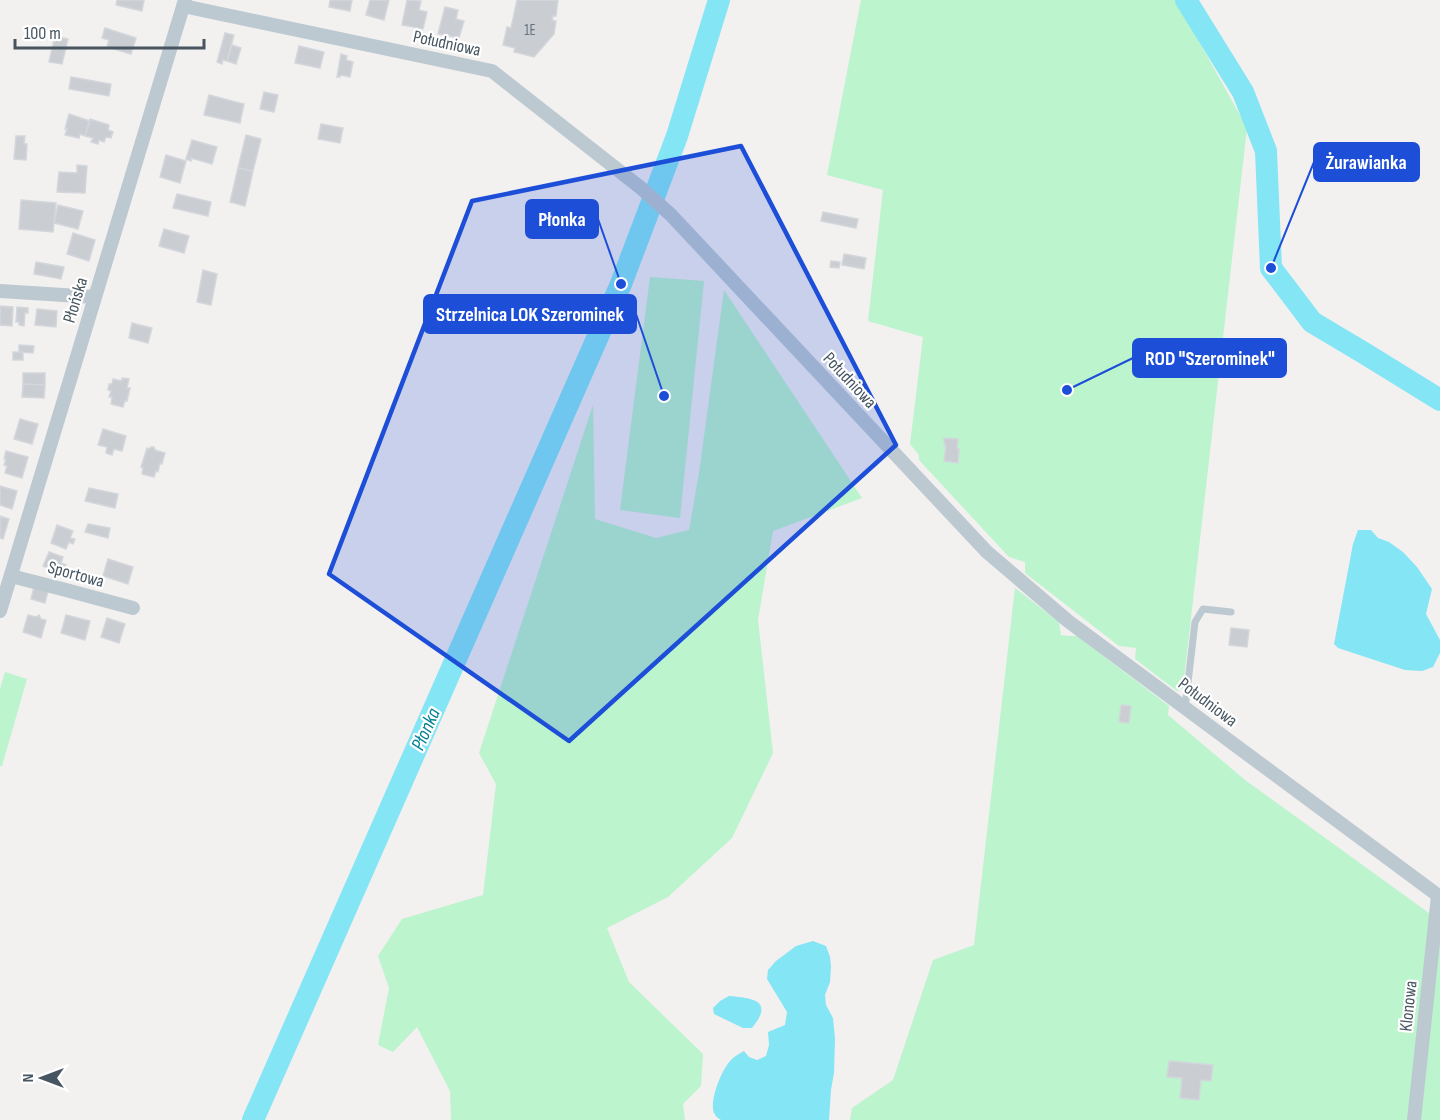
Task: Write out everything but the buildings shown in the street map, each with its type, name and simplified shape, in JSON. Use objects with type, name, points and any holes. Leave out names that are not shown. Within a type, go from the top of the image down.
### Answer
[{"type":"street","name":"Południowa","points":[[184,3],[492,71],[641,188],[670,215],[987,552],[1068,621],[1439,897]]},
{"type":"street","name":"Płońska","points":[[0,611],[184,3]]},
{"type":"street","points":[[0,291],[95,297]]},
{"type":"street","name":"Sportowa","points":[[11,576],[133,608]]},
{"type":"street","name":"Klonowa","points":[[1414,1120],[1439,897]]},
{"type":"lane","points":[[1185,708],[1195,622],[1203,609],[1231,612]]},
{"type":"highlighted area","points":[[741,146],[896,445],[569,741],[329,574],[472,201]]},
{"type":"green space","points":[[861,0],[1176,0],[1247,128],[1183,688],[1177,691],[1135,659],[1136,648],[1119,646],[1025,573],[1025,562],[1009,557],[919,460],[919,455],[910,444],[923,337],[868,321],[883,190],[827,175]]},
{"type":"green space","points":[[650,277],[704,281],[680,518],[620,510]]},
{"type":"green space","points":[[724,290],[862,498],[773,531],[758,620],[773,753],[732,838],[668,897],[607,928],[629,982],[703,1054],[701,1086],[683,1104],[685,1120],[451,1120],[450,1091],[417,1027],[393,1052],[378,1045],[389,988],[378,956],[402,919],[483,895],[496,784],[479,753],[593,405],[595,519],[656,538],[689,530]]},
{"type":"green space","points":[[1015,588],[1059,622],[1061,635],[1077,636],[1169,706],[1168,715],[1245,780],[1440,921],[1440,1120],[850,1120],[852,1108],[893,1080],[933,960],[974,945]]},
{"type":"green space","points":[[5,672],[27,679],[2,766],[0,766],[0,689]]},
{"type":"water","points":[[1358,530],[1371,530],[1378,538],[1389,542],[1403,552],[1432,589],[1426,614],[1440,640],[1440,653],[1433,667],[1422,671],[1405,670],[1338,648],[1334,644],[1353,544]]},
{"type":"water","points":[[813,941],[826,946],[831,966],[830,982],[825,995],[826,1005],[833,1018],[835,1039],[829,1120],[721,1120],[714,1113],[713,1101],[717,1085],[728,1063],[744,1051],[749,1057],[757,1060],[766,1056],[769,1045],[768,1032],[785,1025],[787,1012],[767,979],[768,970],[796,946]]},
{"type":"water","points":[[729,996],[753,1000],[761,1007],[758,1019],[752,1028],[743,1028],[714,1014],[713,1008]]},
{"type":"waterway","name":"Płonka","points":[[253,1120],[621,284],[677,136],[719,0]]},
{"type":"waterway","points":[[1186,0],[1243,92],[1266,151],[1271,268],[1312,322],[1440,400]]},
{"type":"place","name":"Żurawianka","points":[[1271,268]]},
{"type":"place","name":"Płonka","points":[[621,284]]},
{"type":"place","name":"ROD \"Szerominek\"","points":[[1067,390]]},
{"type":"place","name":"Strzelnica LOK Szerominek","points":[[664,396]]}]
